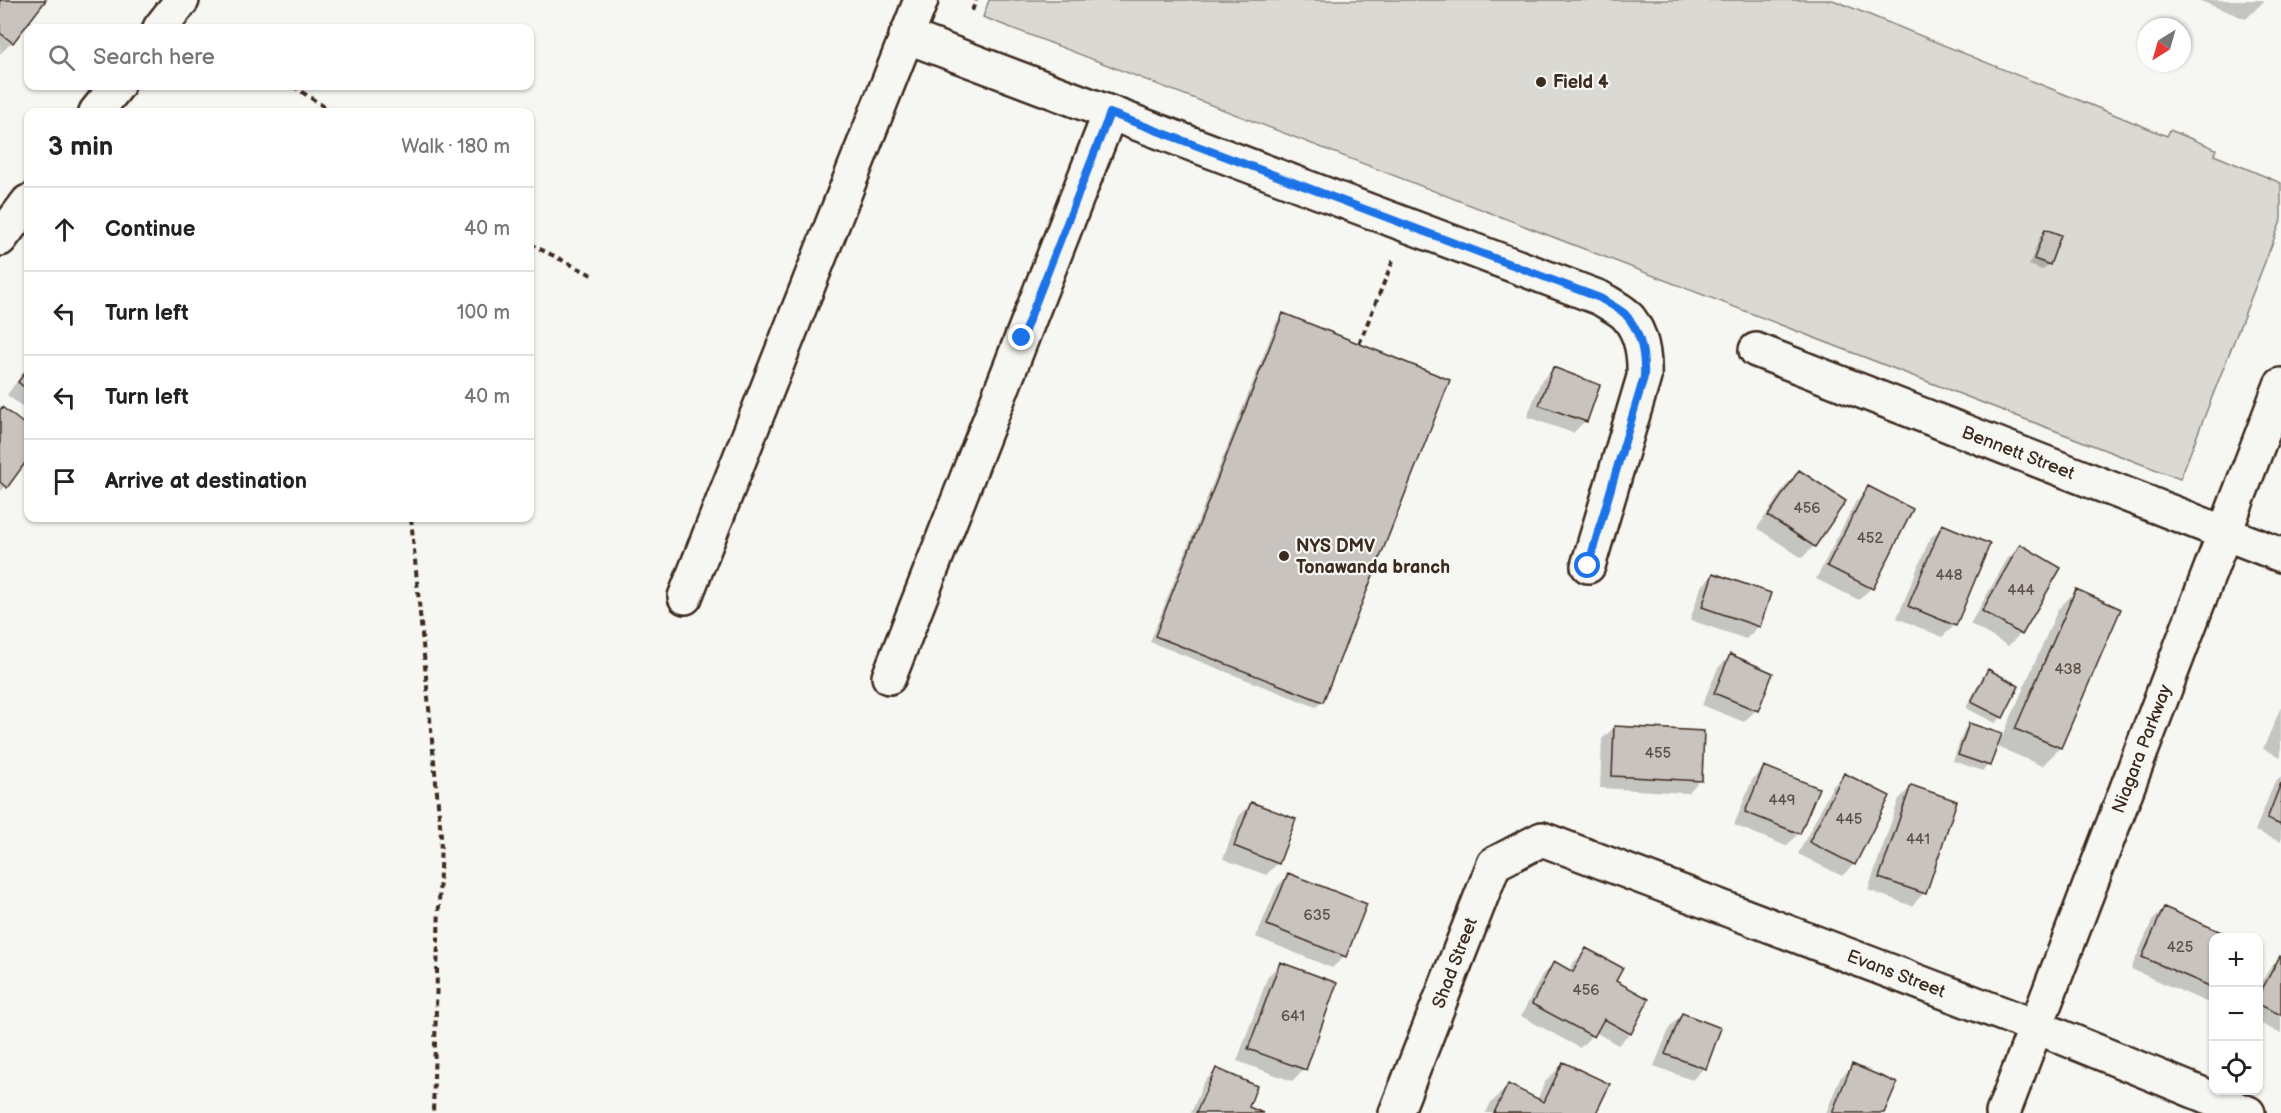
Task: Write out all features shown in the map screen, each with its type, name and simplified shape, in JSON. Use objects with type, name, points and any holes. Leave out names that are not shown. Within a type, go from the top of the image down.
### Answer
[{"type":"street","points":[[685,597],[921,0]]},
{"type":"street","points":[[906,36],[1600,298],[1625,314],[1639,337],[1645,356],[1644,377],[1588,566]]},
{"type":"street","points":[[99,108],[114,90]]},
{"type":"street","points":[[889,677],[1110,113]]},
{"type":"street","points":[[0,239],[24,207]]},
{"type":"street","name":"Bennett Street","points":[[1756,350],[2281,555]]},
{"type":"street","name":"Niagara Parkway","points":[[2003,1113],[2281,385]]},
{"type":"street","name":"Evans Street","points":[[1542,839],[2037,1027],[2248,1113]]},
{"type":"street","name":"Shad Street","points":[[1396,1113],[1494,864],[1542,839]]},
{"type":"path","points":[[972,11],[976,0]]},
{"type":"path","points":[[299,90],[326,108]]},
{"type":"path","points":[[534,246],[592,275]]},
{"type":"path","points":[[1359,344],[1394,258]]},
{"type":"path","points":[[411,522],[441,834],[433,1113]]},
{"type":"shaded area","points":[[989,0],[1833,0],[2167,136],[2170,130],[2216,149],[2214,155],[2281,183],[2281,221],[2180,479],[983,17]]},
{"type":"building","points":[[0,0],[46,0],[28,24],[24,24],[24,29],[13,43],[0,33]]},
{"type":"building","points":[[2045,229],[2061,235],[2050,265],[2034,259]]},
{"type":"building","name":"NYS DMV Tonawanda branch","points":[[1283,313],[1450,380],[1323,702],[1155,636]]},
{"type":"building","points":[[1553,367],[1600,385],[1587,422],[1539,405]]},
{"type":"building","points":[[24,374],[24,387],[18,382]]},
{"type":"building","points":[[2,407],[24,424],[24,465],[7,488],[0,482],[0,410]]},
{"type":"building","points":[[1799,470],[1846,501],[1815,547],[1768,516]]},
{"type":"building","points":[[1868,486],[1913,509],[1873,589],[1827,566]]},
{"type":"building","points":[[1942,524],[1990,544],[1956,626],[1908,606]]},
{"type":"building","points":[[2020,544],[2061,568],[2022,635],[1982,611]]},
{"type":"building","points":[[1713,573],[1771,593],[1760,627],[1702,607]]},
{"type":"building","points":[[2076,589],[2121,609],[2061,748],[2015,729]]},
{"type":"building","points":[[1730,654],[1773,673],[1758,711],[1714,693]]},
{"type":"building","points":[[1988,669],[2019,686],[2003,718],[1971,702]]},
{"type":"building","points":[[1969,723],[2002,734],[1990,766],[1958,755]]},
{"type":"building","points":[[1614,726],[1704,731],[1702,781],[1612,776]]},
{"type":"building","points":[[1764,766],[1819,788],[1800,834],[1745,812]]},
{"type":"building","points":[[1844,773],[1890,796],[1855,865],[1809,842]]},
{"type":"building","points":[[2281,783],[2281,825],[2267,819]]},
{"type":"building","points":[[1911,785],[1957,801],[1926,894],[1879,878]]},
{"type":"building","points":[[1251,802],[1296,819],[1279,864],[1234,846]]},
{"type":"building","points":[[1288,873],[1367,904],[1346,957],[1267,925]]},
{"type":"building","points":[[2164,907],[2224,933],[2209,933],[2209,986],[2142,957]]},
{"type":"building","points":[[1586,948],[1623,968],[1616,981],[1649,999],[1631,1034],[1604,1019],[1594,1037],[1532,1004],[1554,961],[1573,972]]},
{"type":"building","points":[[2280,956],[2281,1015],[2263,1006],[2263,988]]},
{"type":"building","points":[[1280,962],[1337,983],[1306,1070],[1248,1049]]},
{"type":"building","points":[[1682,1013],[1721,1028],[1706,1069],[1665,1054]]},
{"type":"building","points":[[1563,1062],[1610,1084],[1596,1113],[1494,1113],[1508,1084],[1544,1102]]},
{"type":"building","points":[[1852,1064],[1897,1083],[1884,1113],[1832,1113]]},
{"type":"building","points":[[1216,1068],[1257,1086],[1249,1107],[1263,1113],[1196,1113]]},
{"type":"place","name":"Field 4","points":[[1541,82]]},
{"type":"place","name":"NYS DMV Tonawanda branch","points":[[1284,556]]},
{"type":"route","points":[[1022,338],[1110,113],[1600,298],[1625,314],[1639,337],[1645,356],[1644,377],[1588,566]]}]
